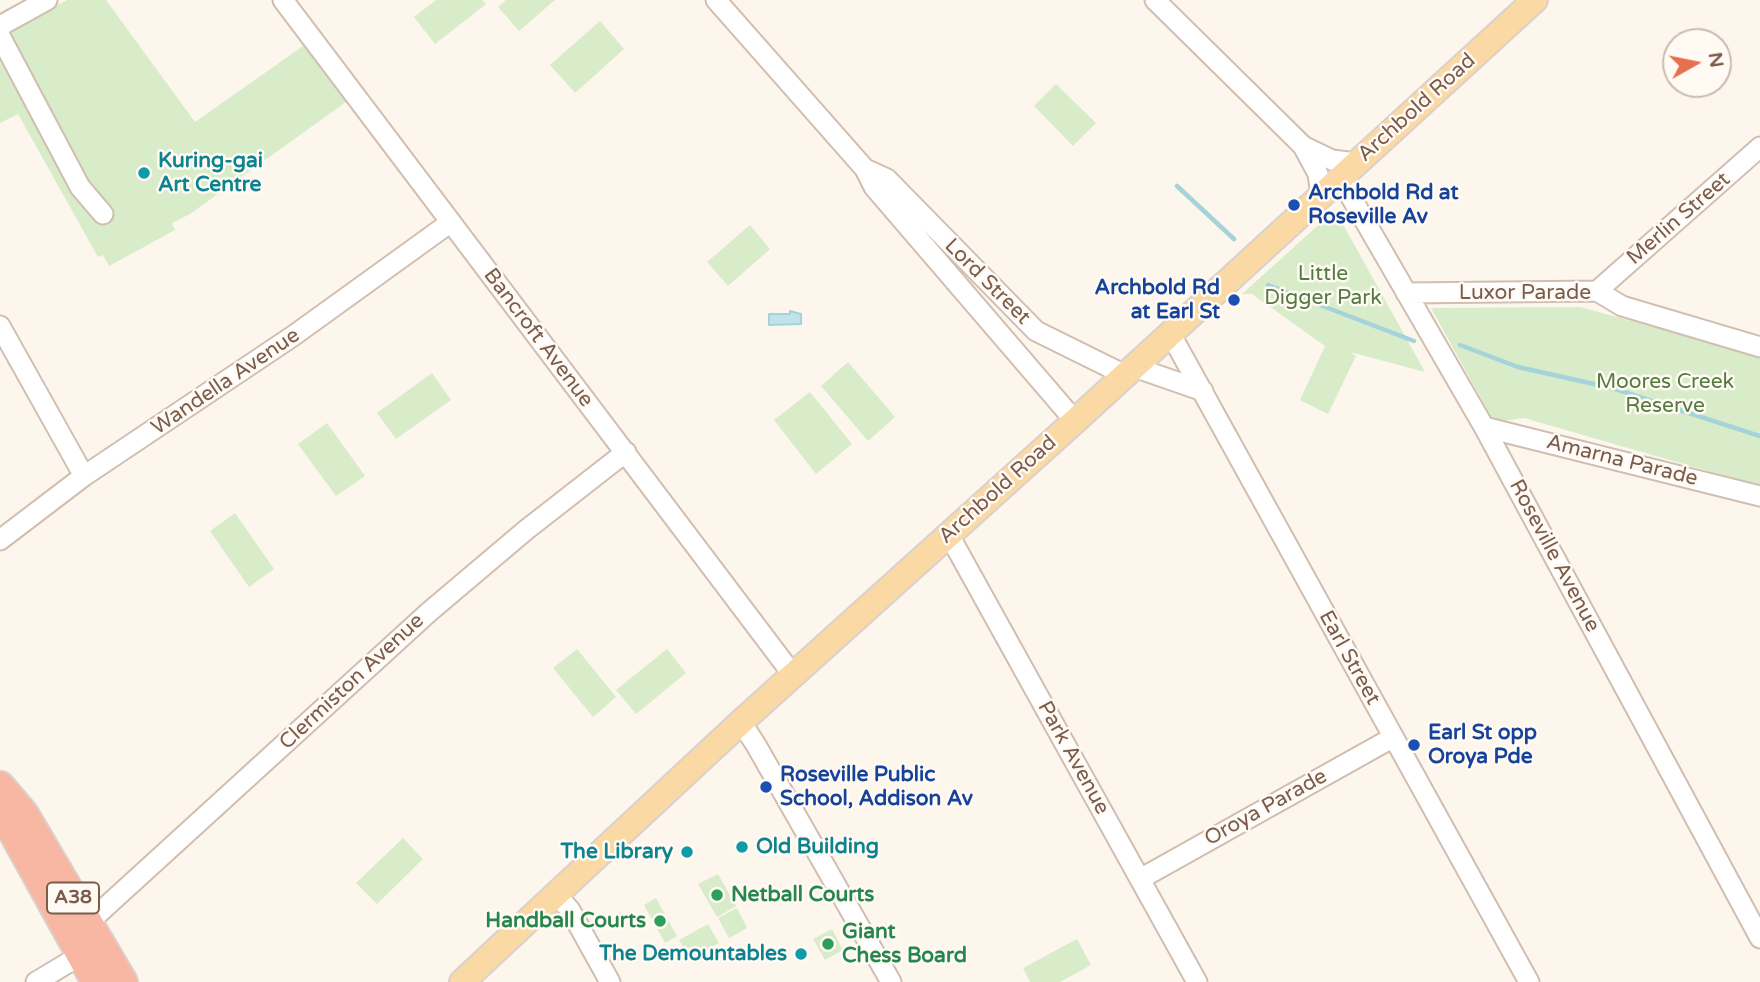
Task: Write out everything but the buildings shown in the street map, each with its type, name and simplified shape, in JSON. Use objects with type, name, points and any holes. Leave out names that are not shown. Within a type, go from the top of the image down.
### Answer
[{"type":"highway","name":"A38","points":[[0,786],[24,814],[123,982]]},
{"type":"highway","name":"A38","points":[[0,799],[8,823],[96,982]]},
{"type":"main road","name":"Archbold Road","points":[[462,982],[741,722],[1535,0]]},
{"type":"street","points":[[0,26],[47,0]]},
{"type":"street","name":"Bancroft Avenue","points":[[283,0],[793,675]]},
{"type":"street","name":"Lord Street","points":[[716,0],[865,169],[874,187],[1075,421]]},
{"type":"street","points":[[1155,0],[1303,146],[1318,173],[1321,196]]},
{"type":"street","points":[[0,36],[80,187],[103,214]]},
{"type":"street","points":[[1303,146],[1348,171]]},
{"type":"street","name":"Merlin Street","points":[[1597,291],[1760,147]]},
{"type":"street","name":"Lord Street","points":[[865,169],[887,179],[1036,331],[1129,371],[1203,391]]},
{"type":"street","name":"Roseville Avenue","points":[[1348,171],[1406,293],[1484,427],[1760,938]]},
{"type":"street","name":"Wandella Avenue","points":[[0,540],[84,476],[293,336],[451,222]]},
{"type":"street","name":"Luxor Parade","points":[[1406,293],[1597,291],[1622,306],[1760,347]]},
{"type":"street","points":[[0,326],[84,476]]},
{"type":"street","name":"Earl Street","points":[[1170,333],[1529,982]]},
{"type":"street","name":"Amarna Parade","points":[[1484,427],[1760,496]]},
{"type":"street","name":"Clermiston Avenue","points":[[88,923],[429,612],[526,530],[626,452]]},
{"type":"street","name":"Park Avenue","points":[[949,535],[1197,982]]},
{"type":"street","points":[[741,722],[891,982]]},
{"type":"street","name":"Oroya Parade","points":[[1140,879],[1392,738]]},
{"type":"street","points":[[556,894],[570,909],[610,982]]},
{"type":"street","points":[[36,982],[81,956]]},
{"type":"green space","points":[[67,0],[106,0],[195,122],[306,44],[346,102],[190,214],[172,223],[175,230],[109,266],[103,255],[98,257],[18,114],[0,123],[0,36]]},
{"type":"green space","points":[[436,0],[482,0],[486,4],[435,44],[414,17]]},
{"type":"green space","points":[[506,0],[555,0],[519,31],[498,7]]},
{"type":"green space","points":[[600,21],[624,49],[575,93],[550,65]]},
{"type":"green space","points":[[1056,84],[1096,123],[1073,146],[1034,106]]},
{"type":"green space","name":"Little Digger Park","points":[[1335,210],[1425,372],[1350,352],[1356,356],[1328,414],[1300,400],[1325,346],[1252,294],[1242,294]]},
{"type":"green space","points":[[750,225],[770,249],[728,286],[707,262]]},
{"type":"green space","name":"Moores Creek Reserve","points":[[1580,307],[1760,356],[1760,486],[1524,418],[1494,422],[1431,308]]},
{"type":"green space","points":[[848,362],[895,417],[868,441],[821,386]]},
{"type":"green space","points":[[432,373],[451,400],[396,439],[377,413]]},
{"type":"green space","points":[[810,392],[852,444],[816,474],[774,420]]},
{"type":"green space","points":[[327,423],[365,476],[336,496],[298,444]]},
{"type":"green space","points":[[235,513],[274,569],[249,587],[210,531]]},
{"type":"green space","points":[[577,649],[616,697],[593,717],[553,668]]},
{"type":"green space","points":[[667,649],[686,673],[636,714],[616,690]]},
{"type":"green space","points":[[403,838],[423,859],[377,904],[356,883]]},
{"type":"green space","name":"Netball Courts","points":[[718,874],[736,906],[717,917],[698,884]]},
{"type":"green space","name":"Handball Courts","points":[[656,898],[677,936],[665,943],[644,905]]},
{"type":"green space","points":[[737,908],[747,928],[729,938],[718,918]]},
{"type":"green space","points":[[708,924],[719,943],[690,960],[679,940]]},
{"type":"green space","name":"Giant Chess Board","points":[[832,929],[843,950],[825,960],[813,939]]},
{"type":"green space","points":[[1077,939],[1091,965],[1060,982],[1030,982],[1023,968]]},
{"type":"water","points":[[790,311],[801,314],[801,324],[769,325],[769,314],[790,314]]},
{"type":"waterway","points":[[1177,186],[1234,239]]},
{"type":"waterway","points":[[1268,285],[1414,341]]},
{"type":"waterway","points":[[1460,345],[1518,367],[1612,388],[1760,436]]},
{"type":"place","name":"Kuring-gai Art Centre","points":[[144,173]]},
{"type":"place","name":"Archbold Rd at Roseville Av","points":[[1294,205]]},
{"type":"place","name":"Archbold Rd at Earl St","points":[[1234,300]]},
{"type":"place","name":"Earl St opp Oroya Pde","points":[[1414,745]]},
{"type":"place","name":"Roseville Public School, Addison Av","points":[[766,787]]},
{"type":"place","name":"Old Building","points":[[742,847]]},
{"type":"place","name":"The Library","points":[[687,852]]},
{"type":"place","name":"Netball Courts","points":[[717,895]]},
{"type":"place","name":"Handball Courts","points":[[660,921]]},
{"type":"place","name":"Giant Chess Board","points":[[828,944]]},
{"type":"place","name":"The Demountables","points":[[801,954]]}]
